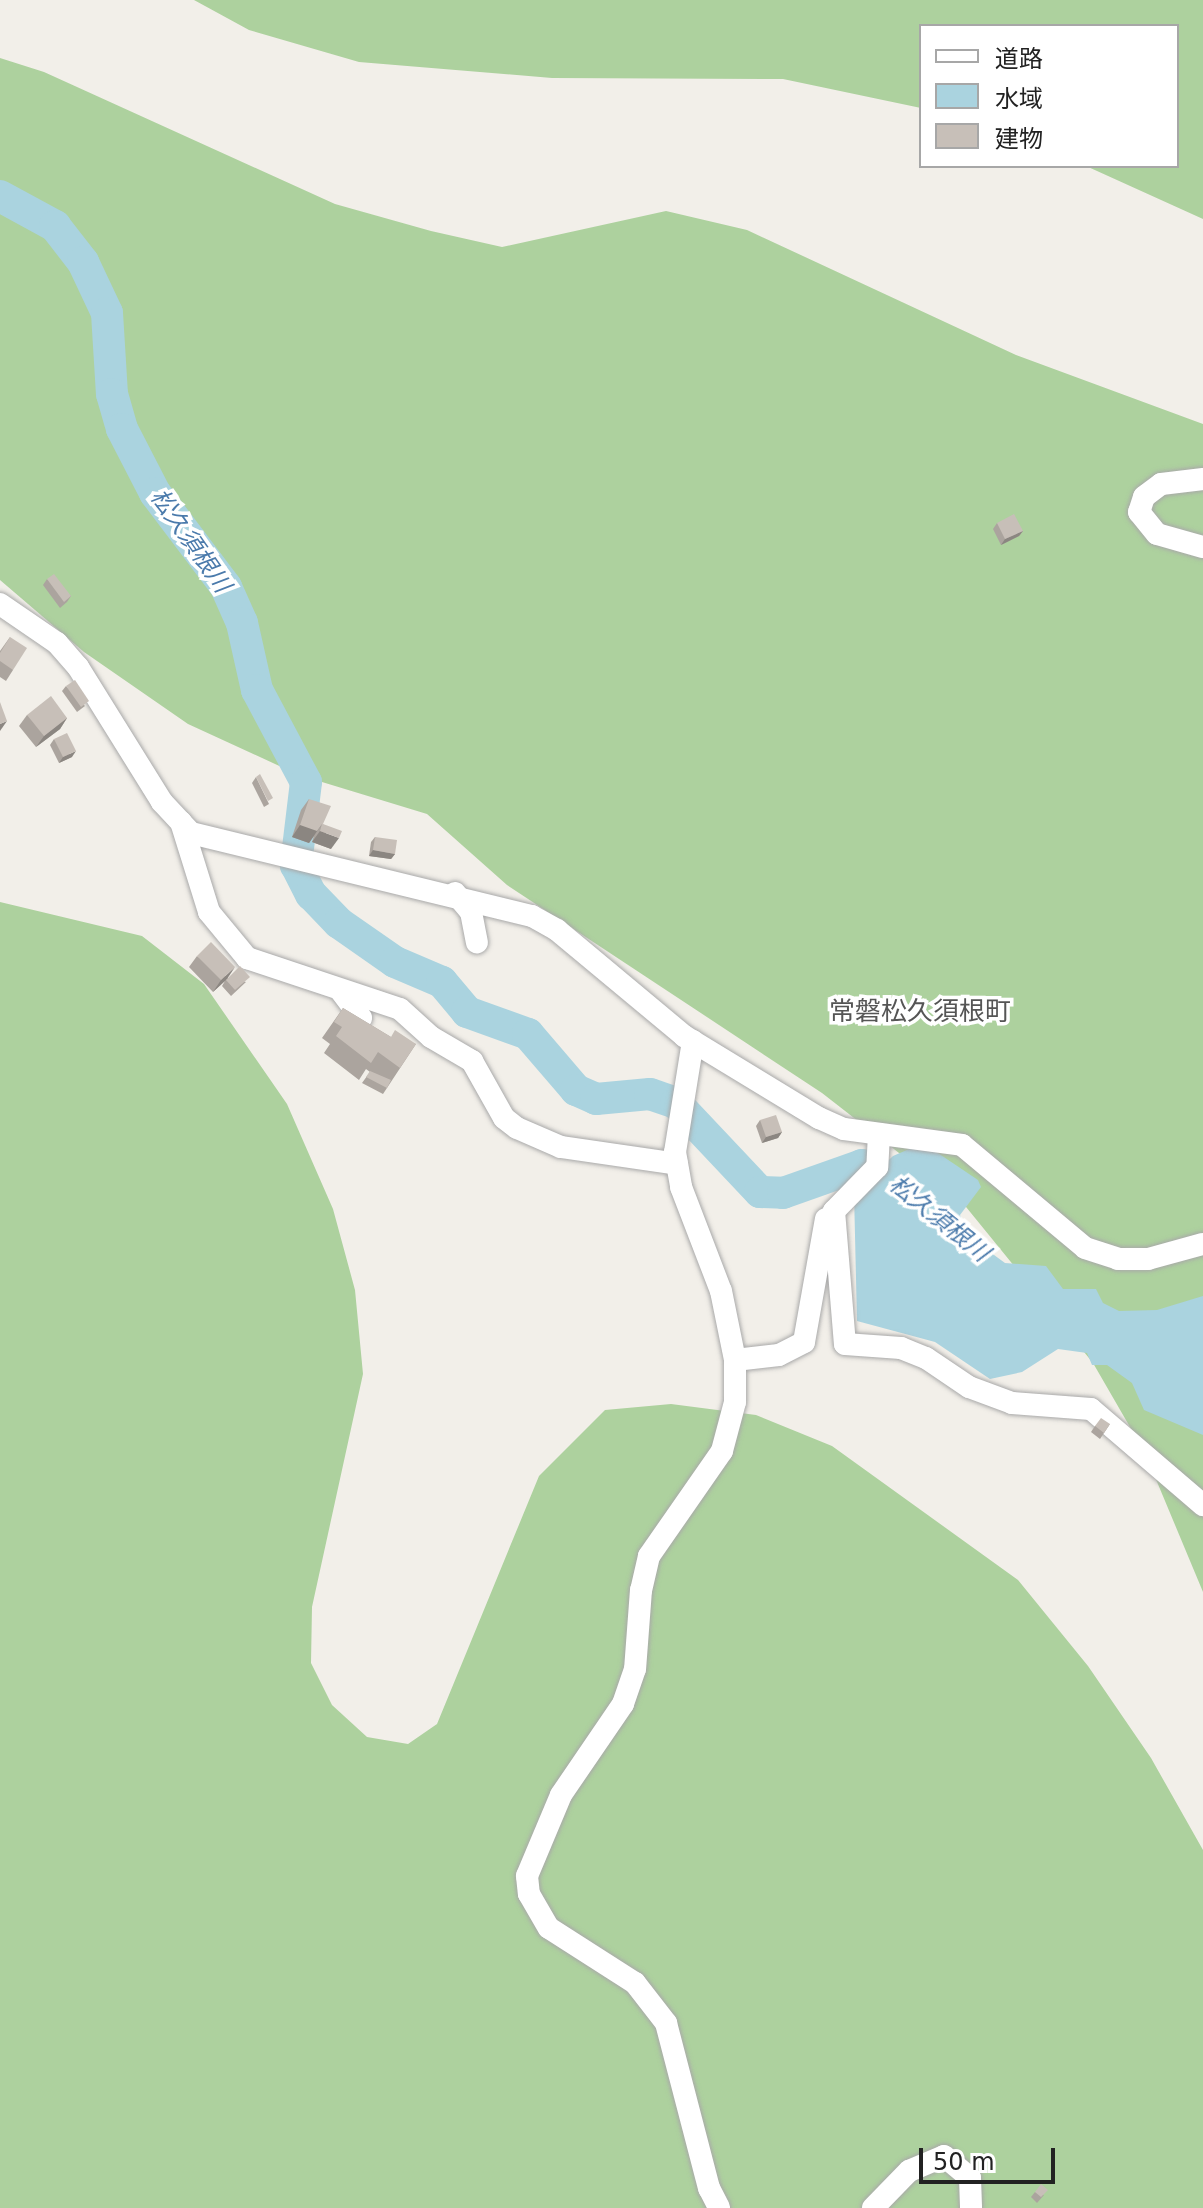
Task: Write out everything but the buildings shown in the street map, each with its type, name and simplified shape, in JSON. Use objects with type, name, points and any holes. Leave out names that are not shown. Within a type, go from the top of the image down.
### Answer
[{"type":"street","points":[[1203,479],[1161,484],[1144,497],[1139,512],[1157,534],[1203,547]]},
{"type":"street","points":[[0,604],[57,643],[78,667],[162,802],[191,833],[455,893],[532,916],[557,930],[693,1041],[837,1127],[962,1145],[1064,1233],[1099,1254],[1118,1259],[1162,1258],[1203,1244]]},
{"type":"street","points":[[181,822],[209,912],[236,949],[272,970],[393,1004],[431,1037],[472,1061],[504,1118],[517,1128],[561,1147],[677,1164]]},
{"type":"street","points":[[455,893],[471,912],[477,942]]},
{"type":"street","points":[[340,990],[361,1018]]},
{"type":"street","points":[[693,1041],[677,1128],[677,1164],[721,1291],[735,1360],[737,1388],[722,1451],[649,1556],[641,1590],[635,1669],[628,1692],[561,1795],[527,1876],[529,1894],[549,1928],[635,1983],[666,2023],[709,2188],[719,2208]]},
{"type":"street","points":[[735,1360],[779,1355],[802,1346],[826,1219],[877,1167],[879,1134]]},
{"type":"street","points":[[835,1207],[845,1344],[901,1348],[926,1358],[969,1387],[1012,1403],[1091,1409],[1203,1505]]},
{"type":"street","points":[[873,2208],[909,2171],[944,2156],[970,2178],[971,2208]]},
{"type":"green space","points":[[194,0],[1203,0],[1203,219],[1090,168],[1179,168],[1179,24],[919,24],[919,108],[783,79],[552,78],[359,62],[249,30]]},
{"type":"green space","points":[[0,58],[44,72],[335,204],[431,231],[502,247],[666,211],[747,230],[1016,355],[1203,424],[1203,1592],[1145,1453],[1093,1363],[962,1202],[822,1093],[507,885],[427,814],[299,775],[188,724],[84,652],[0,580]]},
{"type":"green space","points":[[0,902],[142,936],[204,984],[287,1104],[333,1209],[355,1290],[363,1374],[312,1607],[311,1663],[332,1705],[367,1737],[408,1744],[437,1724],[539,1476],[605,1410],[671,1404],[756,1415],[832,1446],[1018,1580],[1088,1666],[1151,1758],[1203,1850],[1203,2208],[0,2208]]},
{"type":"water","points":[[923,1143],[978,1180],[981,1187],[960,1215],[968,1236],[1005,1263],[1046,1266],[1063,1289],[1096,1289],[1103,1303],[1119,1311],[1157,1310],[1203,1296],[1203,1435],[1144,1410],[1132,1383],[1107,1365],[1092,1365],[1087,1353],[1058,1349],[1022,1372],[990,1379],[935,1342],[857,1321],[854,1193],[893,1156]]},
{"type":"waterway","name":"松久須根川","points":[[0,196],[55,226],[83,262],[107,313],[112,394],[122,429],[155,493],[226,587],[242,623],[257,690],[306,782],[296,865],[311,894],[339,923],[395,962],[442,982],[467,1012],[528,1034],[576,1090],[596,1099],[650,1094],[676,1103],[760,1192],[783,1193],[862,1165],[902,1185]]},
{"type":"district","name":"常磐松久須根町","points":[[920,1012]]}]
